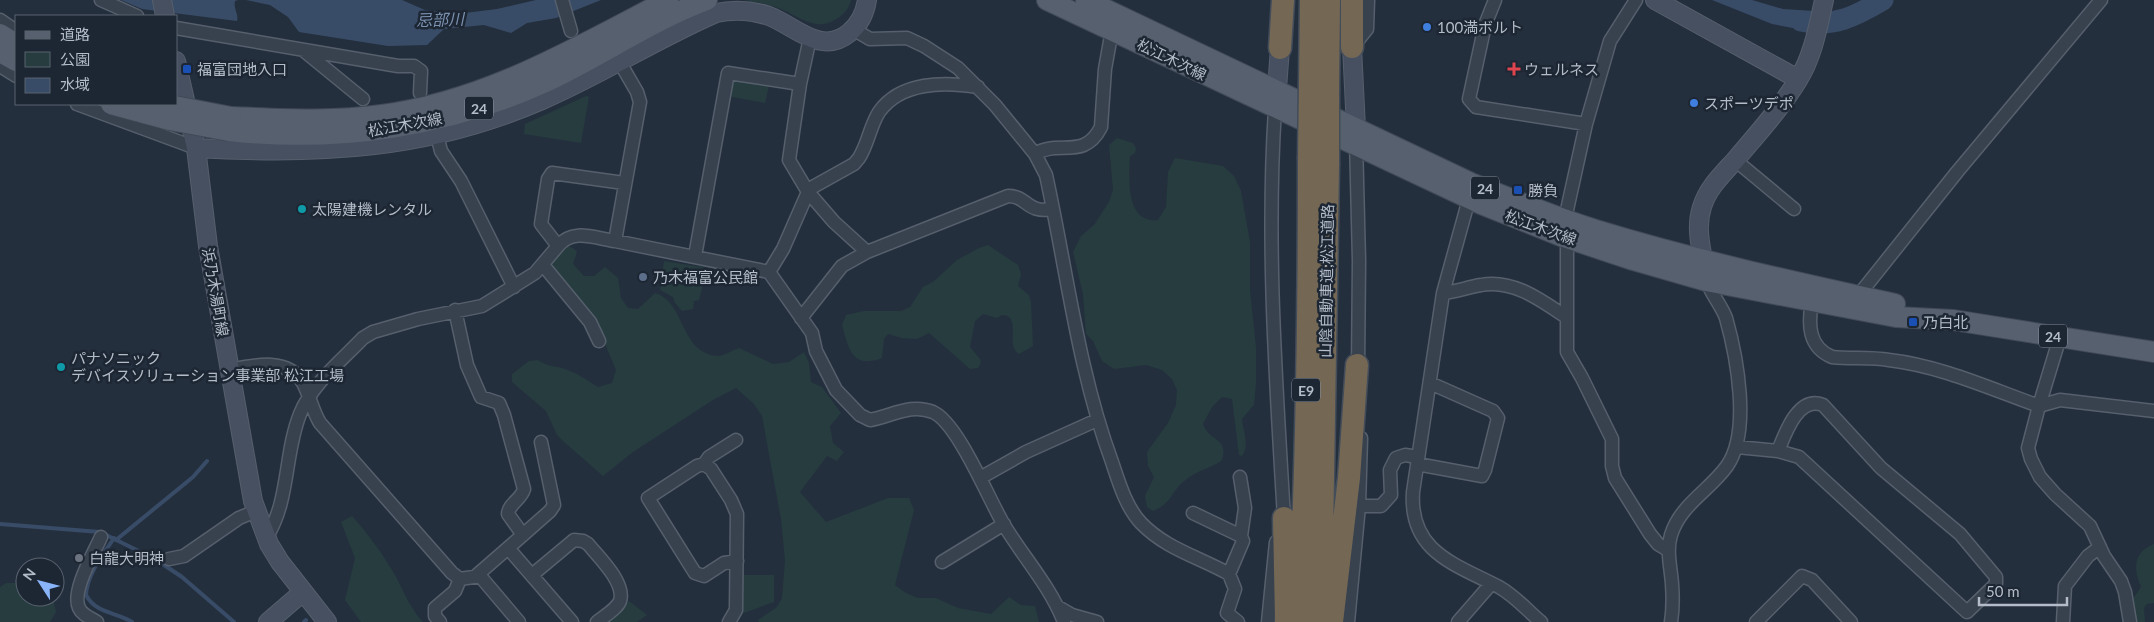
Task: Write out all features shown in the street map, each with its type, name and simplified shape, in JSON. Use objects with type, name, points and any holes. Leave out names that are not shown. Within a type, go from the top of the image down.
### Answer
[{"type":"highway","points":[[1280,48],[1283,0]]},
{"type":"highway","name":"山陰自動車道;松江道路","points":[[1311,0],[1319,86]]},
{"type":"highway","name":"山陰自動車道;松江道路","points":[[1316,622],[1322,539],[1318,162],[1319,86],[1329,0]]},
{"type":"highway","points":[[1352,0],[1352,47]]},
{"type":"highway","name":"山陰自動車道;松江道路","points":[[1299,622],[1304,520],[1309,281],[1318,162]]},
{"type":"highway","points":[[1332,622],[1349,478],[1357,365]]},
{"type":"highway","points":[[1284,518],[1286,622]]},
{"type":"main road","name":"松江木次線","points":[[101,106],[160,118],[230,124],[384,115],[451,100],[528,73],[668,0]]},
{"type":"main road","name":"松江木次線","points":[[167,105],[230,124],[281,135],[345,134],[395,128],[454,115],[513,96],[547,81],[707,0]]},
{"type":"main road","name":"松江木次線","points":[[1047,0],[1113,14]]},
{"type":"main road","name":"松江木次線","points":[[1086,0],[1276,100],[1356,137],[1565,219],[1703,260],[1917,308],[1952,320]]},
{"type":"main road","points":[[0,34],[15,43]]},
{"type":"main road","points":[[0,52],[15,60]]},
{"type":"main road","name":"松江木次線","points":[[1356,137],[1469,199],[1570,239],[1706,281],[1896,317],[1952,320],[2154,352]]},
{"type":"street","points":[[101,0],[135,15]]},
{"type":"street","points":[[162,0],[165,15]]},
{"type":"street","points":[[562,0],[571,31]]},
{"type":"street","points":[[101,106],[196,148],[246,151],[365,148],[437,135],[513,112],[567,89],[699,21],[728,11],[746,11],[768,16],[810,38],[831,41],[853,29],[863,16],[867,0]]},
{"type":"street","points":[[1268,622],[1274,556],[1279,528],[1284,518],[1272,308],[1270,214],[1280,48],[1273,21],[1272,0]]},
{"type":"street","points":[[1348,622],[1362,456],[1357,365],[1359,261],[1352,47],[1367,29],[1368,0]]},
{"type":"street","points":[[1495,0],[1485,24],[1469,99],[1476,107],[1586,124]]},
{"type":"street","points":[[1565,219],[1586,124],[1610,41],[1636,0]]},
{"type":"street","points":[[1655,0],[1798,79]]},
{"type":"street","points":[[1671,622],[1672,583],[1668,550],[1670,536],[1686,508],[1718,479],[1737,447],[1741,422],[1739,393],[1725,317],[1706,281],[1698,231],[1701,208],[1710,189],[1774,113],[1798,79],[1814,44],[1824,0]]},
{"type":"street","points":[[1858,296],[2101,0]]},
{"type":"street","points":[[1036,154],[1041,151],[1074,148],[1088,144],[1097,136],[1101,127],[1105,69],[1113,14]]},
{"type":"street","points":[[0,20],[15,30]]},
{"type":"street","points":[[178,28],[398,66],[414,66],[421,72],[420,93]]},
{"type":"street","points":[[853,29],[870,39],[885,40],[899,37],[916,42],[958,68],[978,87],[1036,154],[1046,175],[1096,420],[1124,498],[1139,521],[1173,548],[1229,574]]},
{"type":"street","points":[[810,38],[800,84],[789,160],[808,192],[834,222],[868,252]]},
{"type":"street","points":[[301,48],[363,98]]},
{"type":"street","points":[[615,241],[640,102],[637,92],[619,62]]},
{"type":"street","points":[[0,66],[15,75]]},
{"type":"street","name":"浜乃木湯町線","points":[[178,70],[196,148],[208,246],[256,511],[266,538],[280,562],[327,622]]},
{"type":"street","points":[[695,256],[728,73],[800,84]]},
{"type":"street","points":[[769,272],[780,255],[808,192],[811,188],[854,164],[864,151],[879,112],[894,97],[903,92],[936,84],[948,83],[978,87]]},
{"type":"street","points":[[437,135],[441,151],[461,181],[514,287]]},
{"type":"street","points":[[1735,160],[1794,209]]},
{"type":"street","points":[[558,246],[541,224],[550,175],[556,172],[624,183]]},
{"type":"street","points":[[801,318],[842,266],[868,252],[1008,196],[1017,198],[1037,211],[1053,209]]},
{"type":"street","points":[[1469,199],[1443,294],[1417,460],[1413,513],[1424,540],[1441,557],[1516,600],[1540,622]]},
{"type":"street","points":[[266,538],[277,522],[299,416],[308,397],[363,338],[373,332],[455,310],[482,306],[514,287],[543,266],[558,246],[566,238],[574,235],[695,256],[769,272],[812,333],[816,351],[836,390],[860,415],[870,420],[901,410],[921,410],[933,412],[945,422],[968,455],[1004,524],[1049,590],[1064,622]]},
{"type":"street","points":[[1570,239],[1567,248],[1567,352],[1582,378],[1612,440],[1612,466],[1615,478],[1650,534],[1658,544],[1668,550]]},
{"type":"street","points":[[543,266],[590,322],[599,341]]},
{"type":"street","points":[[1443,294],[1481,285],[1503,284],[1515,286],[1566,317]]},
{"type":"street","points":[[1812,302],[1812,335],[1815,346],[1832,357],[1890,360],[1911,364],[1964,378],[2039,406],[2060,400],[2154,411]]},
{"type":"street","points":[[455,310],[467,365],[481,397],[499,403],[504,415],[524,489],[519,498],[510,507],[508,514],[523,535]]},
{"type":"street","points":[[2060,337],[2028,448],[2040,477],[2055,494],[2090,526],[2123,586],[2130,622]]},
{"type":"street","points":[[230,370],[256,366],[282,366],[298,376],[320,423],[452,574],[460,579],[476,575],[550,511],[554,505],[541,442]]},
{"type":"street","points":[[1359,506],[1381,506],[1391,495],[1390,470],[1396,458],[1405,455],[1417,460],[1482,476],[1498,418],[1493,411],[1430,383]]},
{"type":"street","points":[[1737,447],[1778,451],[1799,457],[1814,468],[1967,612],[1996,584],[1996,578],[1960,534],[1882,468],[1823,405],[1811,404],[1801,410],[1792,421],[1778,451]]},
{"type":"street","points":[[980,478],[1026,452],[1096,420]]},
{"type":"street","points":[[736,440],[709,458],[704,464],[696,466],[648,498],[695,572],[704,576],[724,563],[737,561]]},
{"type":"street","points":[[704,464],[711,469],[731,500],[737,514],[736,610],[729,622]]},
{"type":"street","points":[[1238,622],[1224,618],[1235,590],[1229,574],[1243,541],[1241,536],[1245,508],[1240,477]]},
{"type":"street","points":[[168,560],[184,556],[239,518],[256,511]]},
{"type":"street","points":[[1193,513],[1241,536]]},
{"type":"street","points":[[942,562],[1004,524]]},
{"type":"street","points":[[97,622],[82,612],[77,601],[79,586],[101,537]]},
{"type":"street","points":[[532,575],[574,540],[583,540],[614,575],[620,590],[618,604],[597,622]]},
{"type":"street","points":[[2063,622],[2065,586],[2088,556],[2100,547]]},
{"type":"street","points":[[508,548],[572,622]]},
{"type":"street","points":[[476,575],[482,577],[519,622]]},
{"type":"street","points":[[1756,622],[1802,576],[1812,580],[1851,622]]},
{"type":"street","points":[[440,622],[435,616],[435,608],[455,591],[460,579]]},
{"type":"street","points":[[1458,622],[1491,584]]},
{"type":"street","points":[[268,622],[303,592]]},
{"type":"street","points":[[1058,607],[1072,615],[1096,622]]},
{"type":"green space","points":[[744,0],[851,0],[848,8],[840,16],[830,22],[816,24],[772,6]]},
{"type":"green space","points":[[730,79],[769,86],[765,103],[727,96]]},
{"type":"green space","points":[[586,96],[589,97],[581,143],[524,134],[525,124]]},
{"type":"green space","points":[[1117,138],[1133,143],[1136,148],[1135,153],[1130,156],[1129,176],[1131,198],[1134,207],[1140,215],[1147,219],[1158,220],[1166,207],[1168,172],[1175,158],[1223,166],[1234,176],[1241,191],[1250,242],[1250,291],[1256,347],[1256,383],[1254,405],[1242,419],[1246,447],[1242,456],[1239,455],[1232,399],[1222,397],[1212,407],[1203,424],[1209,434],[1221,443],[1223,447],[1222,460],[1191,476],[1182,483],[1160,508],[1153,511],[1147,507],[1145,496],[1154,477],[1148,466],[1147,452],[1168,423],[1176,405],[1177,390],[1172,379],[1162,370],[1146,365],[1114,369],[1102,361],[1093,341],[1086,334],[1083,294],[1073,252],[1081,236],[1094,225],[1109,202],[1113,190],[1109,145]]},
{"type":"green space","points":[[988,245],[1018,265],[1021,274],[1018,286],[1029,295],[1031,302],[1033,346],[1019,354],[1013,344],[1013,325],[1011,320],[1002,315],[997,318],[983,314],[975,321],[970,347],[980,359],[981,363],[978,368],[970,369],[929,333],[917,339],[902,338],[888,334],[884,339],[882,358],[872,361],[864,361],[853,355],[842,325],[846,315],[864,311],[901,311],[910,307],[923,287],[933,282],[957,260]]},
{"type":"green space","points":[[567,246],[577,252],[573,264],[584,276],[594,276],[605,267],[618,278],[621,298],[628,308],[638,309],[655,293],[665,298],[672,306],[689,337],[705,353],[720,356],[739,348],[773,364],[789,362],[804,352],[809,363],[811,382],[822,387],[841,413],[830,426],[833,443],[844,452],[837,461],[827,456],[800,492],[826,522],[888,498],[909,498],[914,510],[895,585],[906,593],[918,598],[936,598],[958,608],[991,614],[1009,597],[1021,605],[1035,606],[1039,622],[759,622],[758,620],[777,607],[782,598],[785,560],[781,519],[762,416],[754,404],[736,388],[713,400],[633,452],[603,476],[557,435],[546,411],[512,382],[512,374],[529,361],[538,360],[574,373],[598,387],[612,383],[616,370],[603,339],[549,263],[562,248]]},
{"type":"green space","points":[[664,261],[707,268],[699,300],[694,301],[693,309],[682,311],[675,303],[673,297],[660,290]]},
{"type":"green space","points":[[352,516],[385,559],[418,617],[423,622],[361,622],[345,600],[355,558],[341,522]]},
{"type":"green space","points":[[2154,544],[2154,603],[2147,604],[2144,608],[2145,622],[2128,622],[2128,606],[2141,587],[2136,568],[2139,556],[2147,547]]},
{"type":"green space","points":[[742,575],[774,575],[774,602],[741,614]]},
{"type":"green space","points":[[6,583],[15,583],[15,607],[55,607],[56,612],[50,622],[0,622],[0,587]]},
{"type":"green space","points":[[629,601],[647,615],[637,622],[604,622]]},
{"type":"water","points":[[121,0],[238,0],[235,1],[237,21],[142,9]]},
{"type":"water","points":[[246,0],[402,0],[425,10],[457,14],[497,9],[536,0],[601,0],[556,18],[527,23],[511,33],[484,25],[444,29],[427,45],[388,46],[299,32],[288,17],[270,5]]},
{"type":"water","points":[[1712,0],[1752,0],[1783,9],[1829,12],[1825,34],[1772,24]]},
{"type":"waterway","name":"忌部川","points":[[1801,21],[1813,23],[1834,22],[1854,16],[1883,0]]},
{"type":"waterway","points":[[116,540],[193,477],[207,461]]},
{"type":"waterway","points":[[0,524],[100,532],[155,559],[182,577],[234,622]]},
{"type":"waterway","points":[[114,538],[92,572],[86,595],[95,606],[132,622]]},
{"type":"place","name":"100満ボルト","points":[[1427,27]]},
{"type":"place","name":"福富団地入口","points":[[187,69]]},
{"type":"place","name":"ウェルネス","points":[[1514,69]]},
{"type":"place","name":"スポーツデポ","points":[[1694,103]]},
{"type":"place","name":"勝負","points":[[1518,190]]},
{"type":"place","name":"太陽建機レンタル","points":[[302,209]]},
{"type":"place","name":"乃木福富公民館","points":[[643,277]]},
{"type":"place","name":"乃白北","points":[[1913,322]]},
{"type":"place","name":"パナソニック デバイスソリューション事業部 松江工場","points":[[61,367]]},
{"type":"place","name":"白龍大明神","points":[[79,558]]}]
